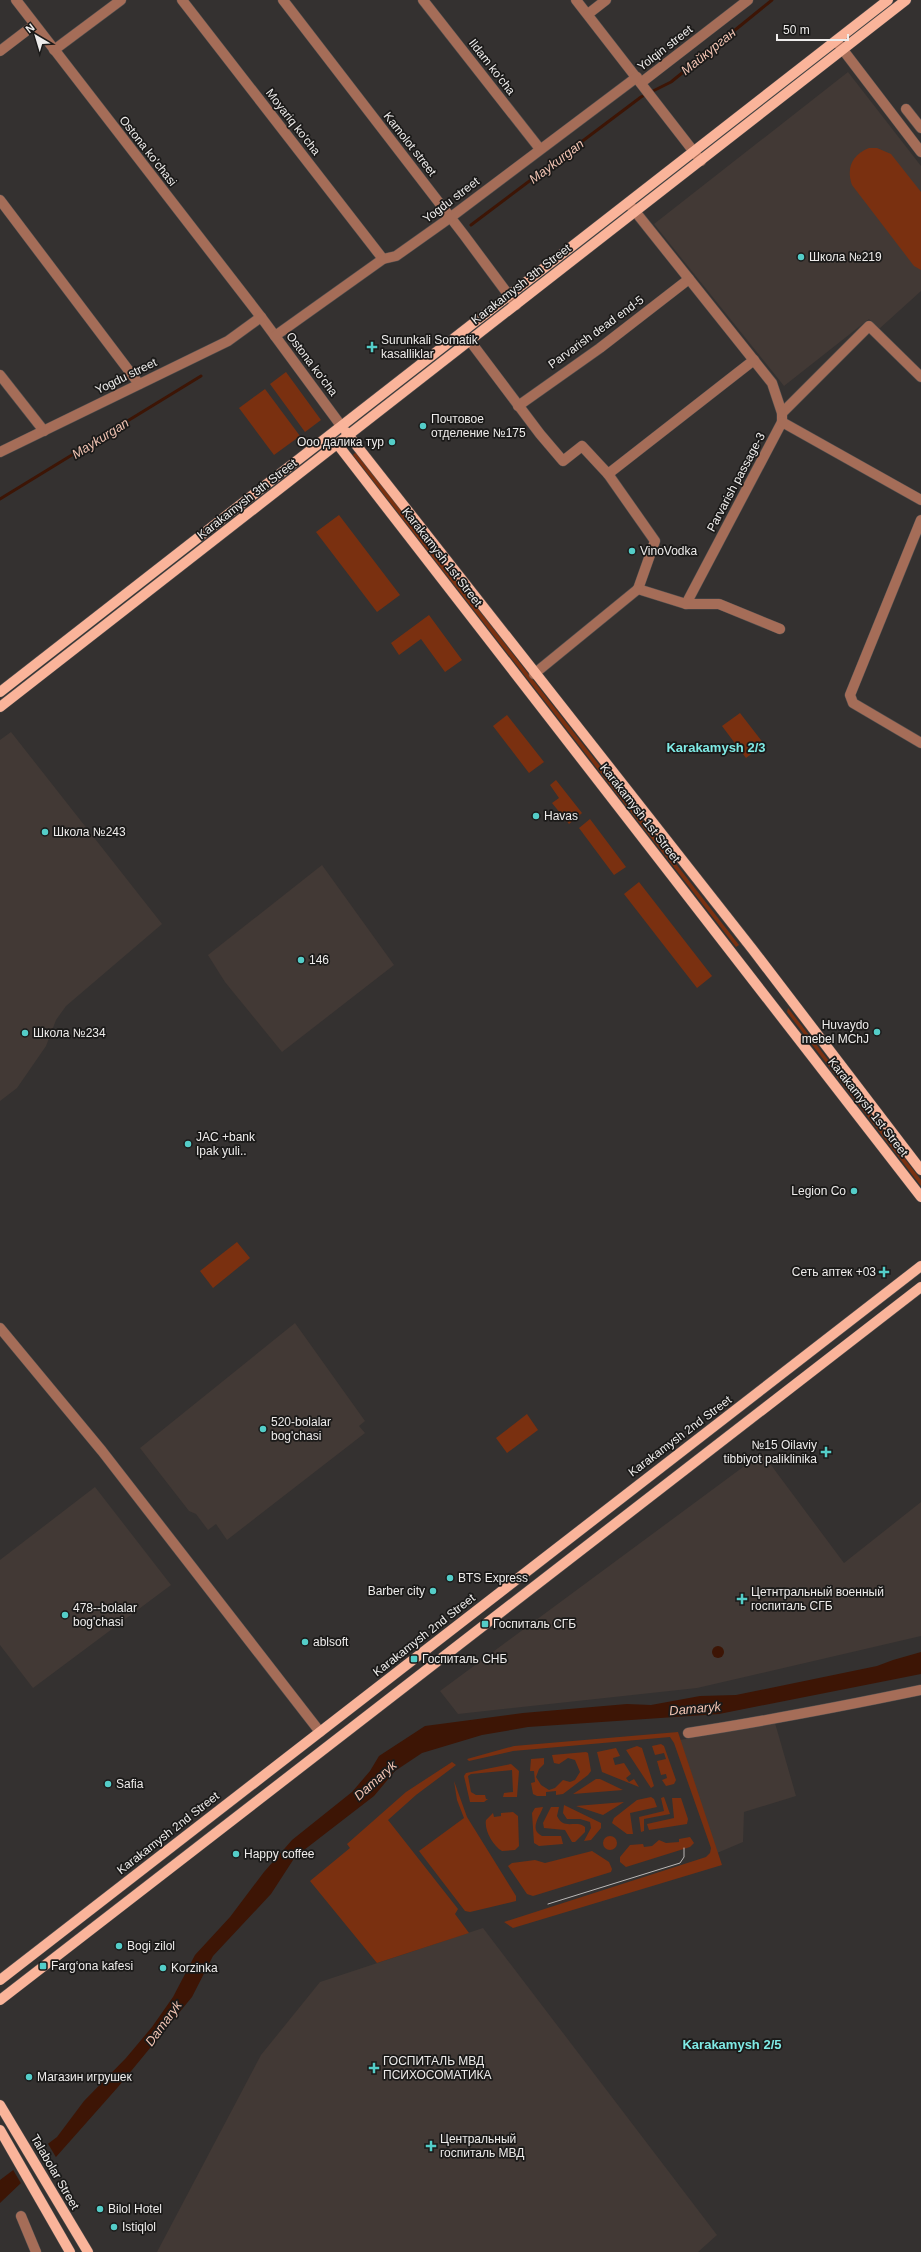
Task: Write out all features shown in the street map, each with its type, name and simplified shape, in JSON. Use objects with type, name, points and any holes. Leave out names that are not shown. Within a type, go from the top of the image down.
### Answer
[{"type":"main road","name":"Karakamysh 3th Street","points":[[0,692],[888,0]]},
{"type":"main road","name":"Karakamysh 3th Street","points":[[0,707],[906,0]]},
{"type":"main road","name":"Karakamysh 1st Street","points":[[342,427],[534,674],[753,950],[921,1170]]},
{"type":"main road","points":[[338,444],[342,427]]},
{"type":"main road","name":"Karakamysh 1st Street","points":[[338,444],[921,1197]]},
{"type":"main road","points":[[739,962],[753,950]]},
{"type":"main road","name":"Karakamysh 2nd Street","points":[[0,1980],[921,1266]]},
{"type":"main road","points":[[0,2000],[921,1287]]},
{"type":"main road","points":[[718,1424],[728,1436]]},
{"type":"main road","points":[[358,1702],[368,1715]]},
{"type":"main road","name":"Talabolar Street","points":[[0,2105],[88,2252]]},
{"type":"main road","points":[[0,2130],[44,2203],[70,2252]]},
{"type":"main road","points":[[44,2203],[54,2197]]},
{"type":"street","name":"Ostona ko'chasi","points":[[16,0],[261,317]]},
{"type":"street","points":[[54,50],[121,0]]},
{"type":"street","name":"Moyariq ko'cha","points":[[182,0],[383,259]]},
{"type":"street","name":"Kamolot street","points":[[283,0],[453,220],[516,305]]},
{"type":"street","name":"Ildam ko'cha","points":[[424,0],[540,149]]},
{"type":"street","name":"Yolqin street","points":[[576,0],[640,79],[748,0]]},
{"type":"street","points":[[588,14],[606,0]]},
{"type":"street","points":[[0,51],[34,25]]},
{"type":"street","points":[[836,41],[920,150]]},
{"type":"street","points":[[640,79],[701,161]]},
{"type":"street","name":"Yogdu street","points":[[275,336],[383,259],[396,256],[453,220],[540,149],[640,79]]},
{"type":"street","points":[[906,109],[921,128]]},
{"type":"street","points":[[0,200],[139,384]]},
{"type":"street","points":[[628,203],[772,383],[782,418],[921,500]]},
{"type":"street","name":"Parvarish dead end-5","points":[[518,406],[600,348],[689,279]]},
{"type":"street","name":"Yogdu street","points":[[0,452],[228,341],[261,317]]},
{"type":"street","name":"Ostona ko'cha","points":[[261,317],[342,427]]},
{"type":"street","name":"Parvarish passage-3","points":[[686,604],[782,418],[869,326],[921,377]]},
{"type":"street","points":[[470,341],[518,406],[563,461],[582,446],[608,474],[655,541],[638,589],[534,674]]},
{"type":"street","points":[[608,474],[754,360]]},
{"type":"street","points":[[0,375],[44,431]]},
{"type":"street","points":[[921,520],[850,695],[853,703],[921,744]]},
{"type":"street","points":[[638,589],[686,604],[719,604],[780,629]]},
{"type":"street","points":[[0,1328],[102,1451],[320,1732]]},
{"type":"street","points":[[688,1733],[781,1719],[829,1707],[921,1690]]},
{"type":"street","points":[[21,2216],[36,2252]]},
{"type":"shaded area","name":"Школа №219","points":[[848,72],[921,166],[921,291],[879,329],[869,319],[784,386],[654,224]]},
{"type":"shaded area","points":[[869,148],[877,148],[891,154],[921,192],[921,270],[914,266],[852,185],[850,179],[850,168],[852,163],[858,154]]},
{"type":"shaded area","points":[[286,372],[321,420],[305,432],[270,384]]},
{"type":"shaded area","points":[[265,389],[300,436],[274,455],[239,408]]},
{"type":"shaded area","points":[[356,452],[739,945],[736,947],[353,455]]},
{"type":"shaded area","points":[[339,515],[400,595],[377,612],[316,532]]},
{"type":"shaded area","points":[[429,615],[462,660],[445,672],[421,639],[399,655],[391,643]]},
{"type":"shaded area","points":[[740,713],[764,744],[746,758],[722,726]]},
{"type":"shaded area","points":[[507,715],[544,762],[529,773],[493,726]]},
{"type":"shaded area","name":"Школа №243","points":[[11,732],[162,924],[66,1006],[56,1020],[46,1046],[17,1088],[0,1101],[0,740]]},
{"type":"shaded area","points":[[556,780],[582,813],[569,824],[552,803],[559,798],[550,785]]},
{"type":"shaded area","points":[[590,819],[626,867],[614,875],[579,828]]},
{"type":"shaded area","name":"146","points":[[322,865],[394,965],[282,1052],[225,982],[208,955]]},
{"type":"shaded area","points":[[639,882],[712,976],[697,988],[624,894]]},
{"type":"shaded area","points":[[788,1008],[921,1180],[921,1186],[787,1012]]},
{"type":"shaded area","points":[[237,1242],[250,1258],[213,1288],[200,1271]]},
{"type":"shaded area","name":"520-bolalar bog'chasi","points":[[295,1323],[365,1421],[359,1426],[365,1433],[227,1540],[216,1524],[208,1530],[196,1514],[189,1511],[140,1448]]},
{"type":"shaded area","points":[[527,1414],[538,1430],[507,1453],[496,1438]]},
{"type":"shaded area","name":"Цетнтральный военный госпиталь СГБ","points":[[762,1453],[844,1563],[921,1502],[921,1636],[697,1688],[458,1714],[440,1691]]},
{"type":"shaded area","name":"478--bolalar bog'chasi","points":[[95,1487],[171,1585],[33,1688],[0,1645],[0,1560]]},
{"type":"shaded area","points":[[775,1723],[796,1796],[744,1812],[743,1842],[717,1853],[680,1740]]},
{"type":"shaded area","points":[[678,1732],[722,1865],[513,1928],[504,1922],[706,1857],[710,1853],[711,1848],[674,1743],[670,1737],[513,1751],[469,1761],[467,1759],[514,1746]]},
{"type":"shaded area","points":[[661,1744],[664,1746],[676,1780],[674,1784],[666,1786],[662,1780],[667,1778],[666,1774],[661,1775],[657,1761],[666,1759],[664,1753],[655,1755],[652,1746]]},
{"type":"shaded area","points":[[637,1746],[642,1748],[654,1786],[651,1788],[626,1750]]},
{"type":"shaded area","points":[[616,1748],[620,1756],[613,1758],[615,1765],[624,1763],[631,1774],[626,1778],[629,1782],[634,1779],[639,1787],[602,1772],[597,1752]]},
{"type":"shaded area","points":[[588,1753],[591,1771],[588,1775],[563,1794],[556,1795],[556,1791],[546,1792],[546,1796],[537,1796],[533,1794],[531,1783],[535,1782],[534,1771],[530,1771],[531,1759],[544,1758],[544,1764],[539,1769],[536,1777],[541,1785],[549,1790],[555,1788],[563,1780],[570,1782],[575,1780],[580,1772],[575,1760],[568,1758],[559,1764],[554,1763],[552,1755]]},
{"type":"shaded area","points":[[452,1762],[456,1765],[416,1795],[388,1820],[458,1909],[455,1914],[469,1933],[377,1963],[310,1881],[350,1848],[347,1844],[406,1792]]},
{"type":"shaded area","points":[[511,1764],[519,1771],[517,1797],[503,1797],[504,1793],[513,1792],[512,1770],[471,1774],[468,1776],[471,1792],[476,1795],[485,1795],[486,1799],[488,1799],[484,1802],[470,1802],[464,1776],[466,1773]]},
{"type":"shaded area","points":[[596,1779],[600,1779],[623,1790],[573,1794]]},
{"type":"shaded area","points":[[454,1781],[467,1817],[516,1896],[516,1901],[470,1912],[465,1911],[419,1851],[464,1818],[457,1800]]},
{"type":"shaded area","points":[[651,1797],[654,1799],[657,1807],[630,1813],[633,1834],[627,1834],[612,1823],[614,1818],[637,1800]]},
{"type":"shaded area","points":[[664,1797],[670,1814],[644,1819],[644,1831],[641,1832],[639,1817],[664,1811],[661,1798]]},
{"type":"shaded area","points":[[672,1798],[681,1798],[688,1819],[687,1824],[649,1830],[647,1824],[674,1818]]},
{"type":"shaded area","points":[[624,1802],[603,1815],[576,1806]]},
{"type":"shaded area","points":[[564,1805],[601,1823],[601,1828],[591,1840],[584,1841],[591,1828],[590,1822],[580,1819],[567,1819],[563,1813]]},
{"type":"shaded area","points":[[543,1807],[536,1822],[536,1830],[542,1836],[561,1836],[563,1844],[539,1846],[534,1843],[532,1813],[535,1808]]},
{"type":"shaded area","points":[[551,1807],[559,1807],[557,1816],[563,1823],[578,1824],[585,1827],[585,1832],[575,1842],[572,1842],[565,1830],[544,1828],[543,1823]]},
{"type":"shaded area","points":[[513,1812],[518,1816],[519,1846],[515,1850],[502,1851],[495,1845],[490,1837],[486,1828],[486,1820],[493,1813],[494,1817],[501,1816],[501,1813]]},
{"type":"shaded area","points":[[610,1836],[615,1838],[617,1843],[615,1848],[610,1850],[605,1848],[603,1843],[605,1838]]},
{"type":"shaded area","points":[[690,1837],[694,1843],[690,1847],[626,1867],[620,1862],[620,1857],[630,1845],[643,1844],[644,1847],[652,1846],[659,1840],[666,1843],[679,1842],[679,1839]]},
{"type":"shaded area","points":[[592,1851],[609,1862],[612,1869],[611,1872],[533,1896],[527,1894],[508,1866],[512,1863],[535,1860],[545,1863]]},
{"type":"shaded area","name":"Центральный госпиталь МВД","points":[[483,1928],[717,2235],[698,2252],[157,2252],[261,2055],[320,1982]]},
{"type":"water","points":[[716,1646],[720,1646],[724,1652],[720,1658],[716,1658],[712,1654],[712,1650]]},
{"type":"water","name":"Damaryk","points":[[921,1652],[921,1674],[719,1714],[528,1727],[482,1735],[422,1753],[395,1771],[374,1796],[295,1857],[271,1894],[213,1956],[192,1997],[118,2087],[56,2157],[21,2183],[0,2203],[0,2180],[57,2137],[84,2101],[126,2058],[152,2027],[173,1997],[195,1955],[230,1917],[264,1872],[292,1840],[352,1792],[370,1771],[379,1756],[425,1726],[523,1713],[627,1704],[651,1705],[700,1696],[736,1695],[877,1666]]},
{"type":"pier","points":[[47,2142],[57,2159],[22,2185],[12,2168]]},
{"type":"waterway","name":"Maykurgan","points":[[471,225],[641,97],[671,82],[772,0]]},
{"type":"waterway","name":"Maykurgan","points":[[0,499],[201,376]]},
{"type":"tram line","points":[[548,1904],[680,1863],[684,1857],[684,1848]]},
{"type":"place","name":"Школа №219","points":[[801,257]]},
{"type":"place","name":"Surunkali Somatik kasalliklar","points":[[372,347]]},
{"type":"place","name":"Почтовое отделение №175","points":[[423,426]]},
{"type":"place","name":"Ооо далика тур","points":[[392,442]]},
{"type":"place","name":"VinoVodka","points":[[632,551]]},
{"type":"place","name":"Havas","points":[[536,816]]},
{"type":"place","name":"Школа №243","points":[[45,832]]},
{"type":"place","name":"146","points":[[301,960]]},
{"type":"place","name":"Huvaydo mebel MChJ","points":[[877,1032]]},
{"type":"place","name":"Школа №234","points":[[25,1033]]},
{"type":"place","name":"JAC +bank Ipak yuli..","points":[[188,1144]]},
{"type":"place","name":"Legion Co","points":[[854,1191]]},
{"type":"place","name":"Сеть аптек +03","points":[[884,1272]]},
{"type":"place","name":"520-bolalar bog'chasi","points":[[263,1429]]},
{"type":"place","name":"№15 Oilaviy tibbiyot paliklinika","points":[[826,1452]]},
{"type":"place","name":"BTS Express","points":[[450,1578]]},
{"type":"place","name":"Barber city","points":[[433,1591]]},
{"type":"place","name":"Цетнтральный военный госпиталь СГБ","points":[[742,1599]]},
{"type":"place","name":"478--bolalar bog'chasi","points":[[65,1615]]},
{"type":"place","name":"Госпиталь СГБ","points":[[485,1624]]},
{"type":"place","name":"ablsoft","points":[[305,1642]]},
{"type":"place","name":"Госпиталь СНБ","points":[[414,1659]]},
{"type":"place","name":"Safia","points":[[108,1784]]},
{"type":"place","name":"Happy coffee","points":[[236,1854]]},
{"type":"place","name":"Bogi zilol","points":[[119,1946]]},
{"type":"place","name":"Farg‘ona kafesi","points":[[43,1966]]},
{"type":"place","name":"Korzinka","points":[[163,1968]]},
{"type":"place","name":"ГОСПИТАЛЬ МВД ПСИХОСОМАТИКА","points":[[374,2068]]},
{"type":"place","name":"Магазин игрушек","points":[[29,2077]]},
{"type":"place","name":"Центральный госпиталь МВД","points":[[431,2146]]},
{"type":"place","name":"Bilol Hotel","points":[[100,2209]]},
{"type":"place","name":"Istiqlol","points":[[114,2227]]},
{"type":"district","name":"Karakamysh 2/3","points":[[716,747]]},
{"type":"district","name":"Karakamysh 2/5","points":[[732,2044]]},
{"type":"water label","name":"Майкурган","points":[[708,51]]}]
